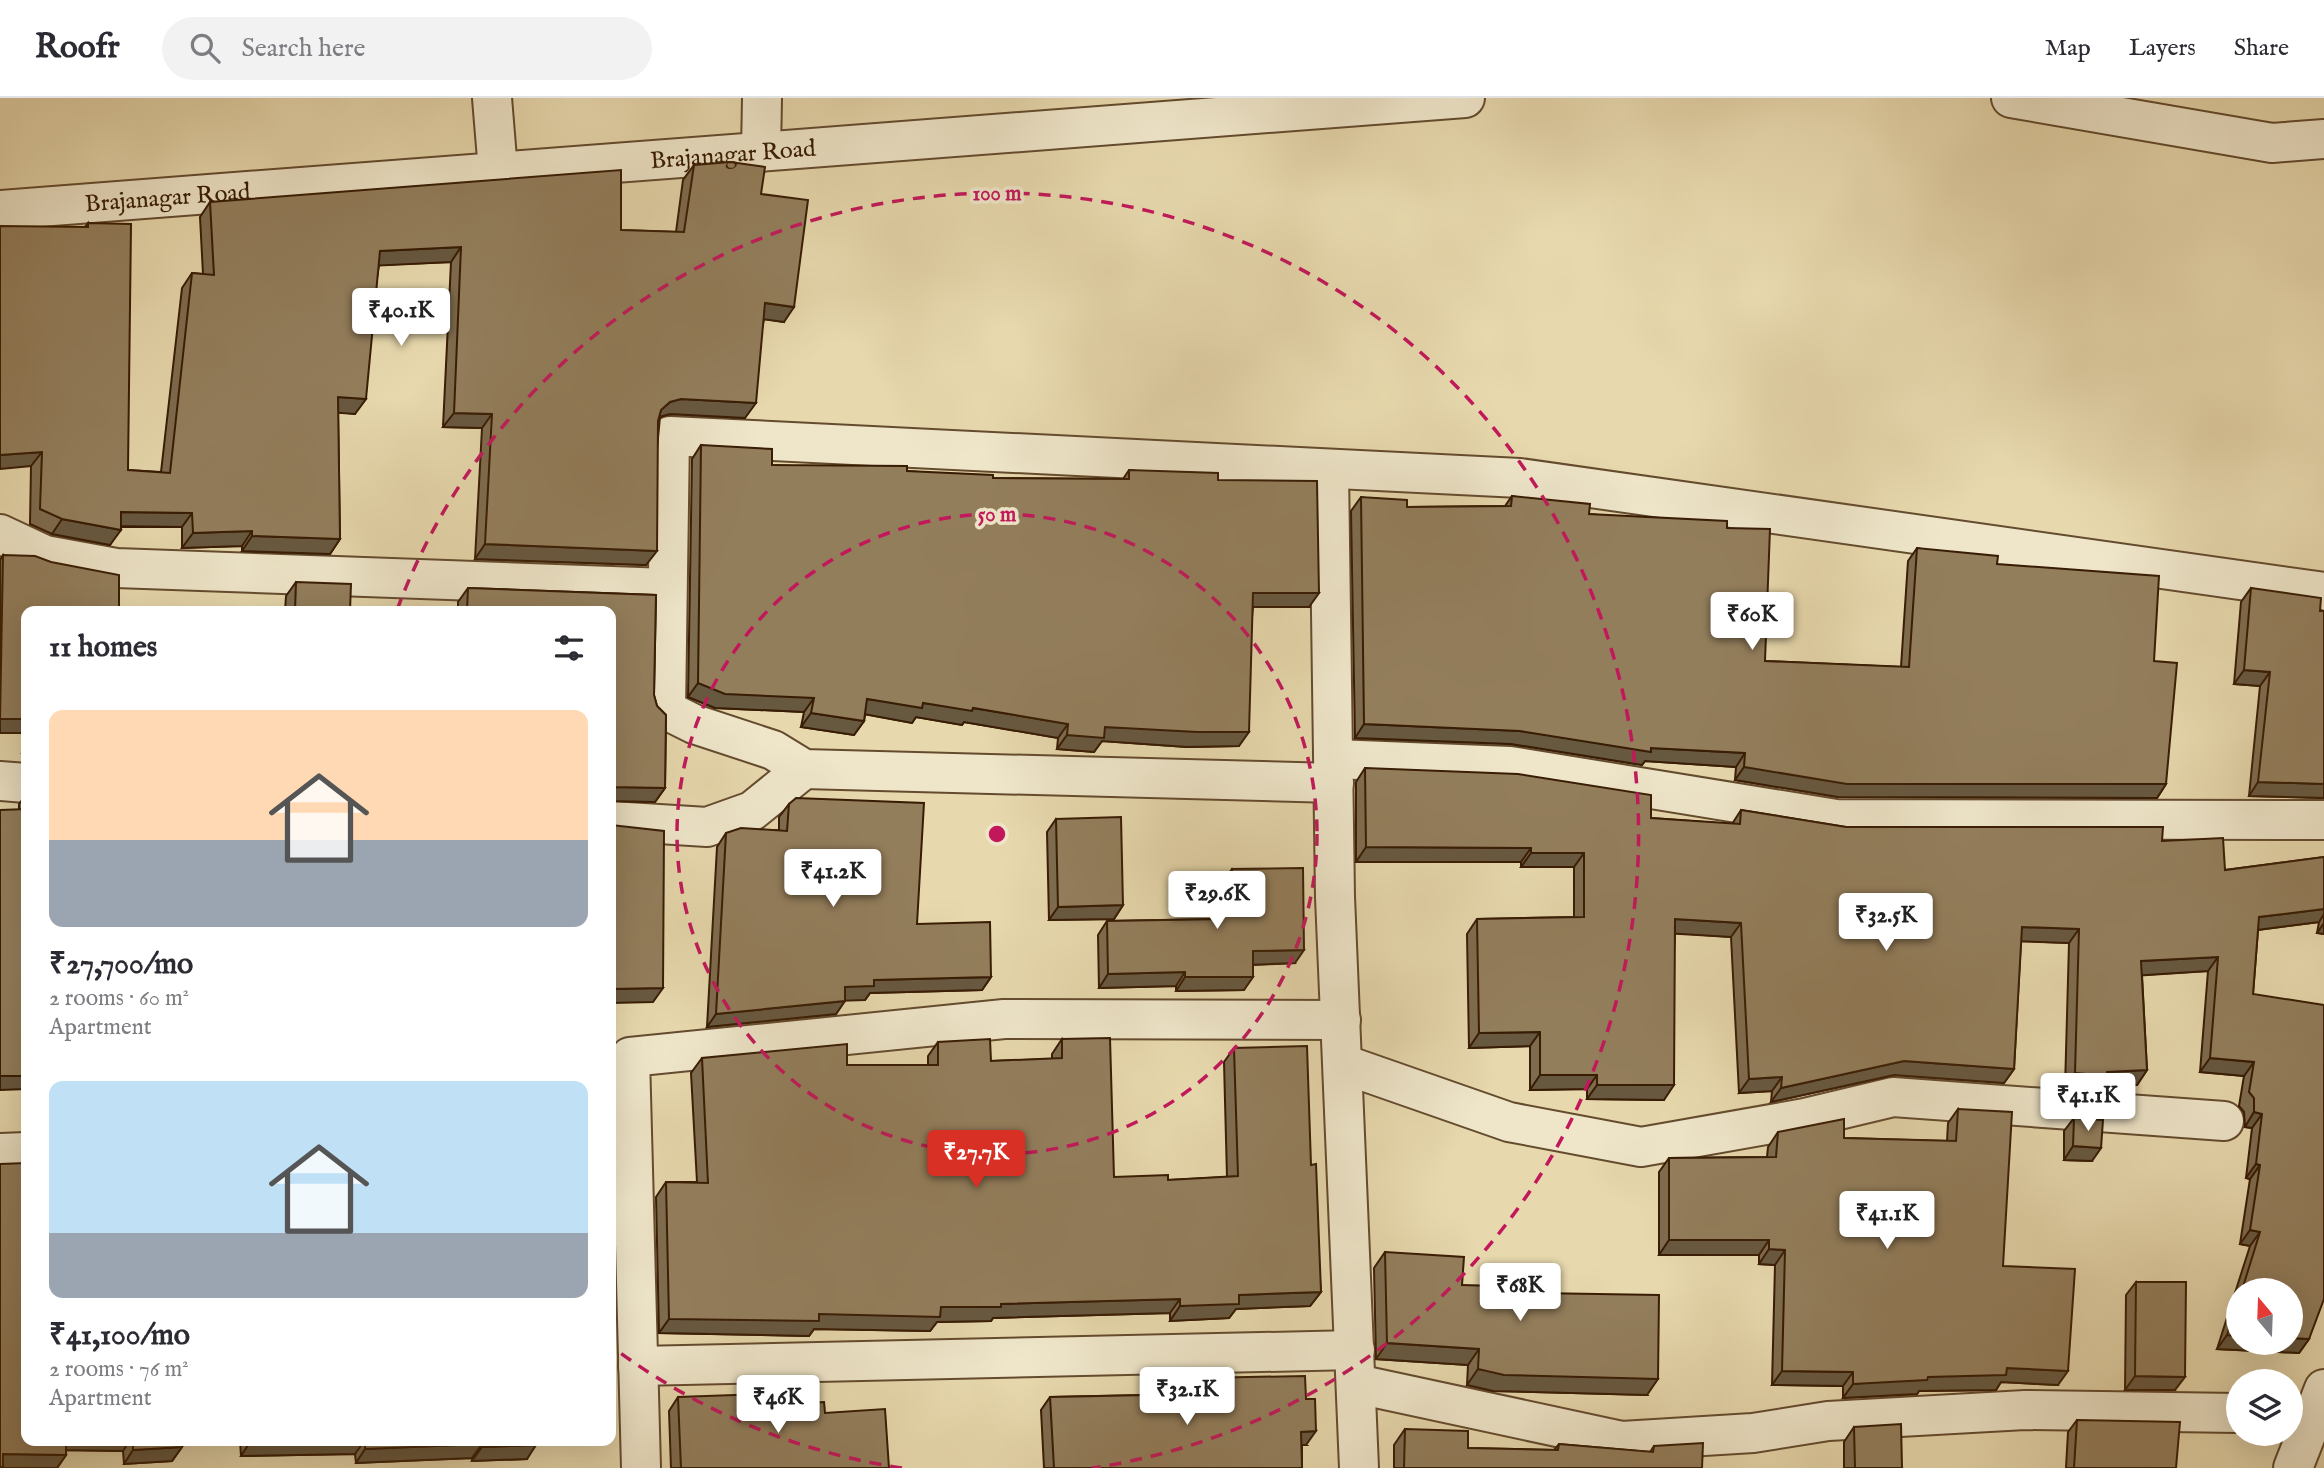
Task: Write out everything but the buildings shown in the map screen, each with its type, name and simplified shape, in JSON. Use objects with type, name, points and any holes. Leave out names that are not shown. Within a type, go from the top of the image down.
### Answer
[{"type":"street","points":[[492,98],[498,171]]},
{"type":"street","points":[[761,152],[762,98]]},
{"type":"street","name":"Brajanagar Road","points":[[0,210],[1465,98]]},
{"type":"street","points":[[2011,98],[2272,143],[2324,139]]},
{"type":"street","points":[[2324,593],[1520,478],[670,436],[666,710],[694,724],[773,750],[804,769],[1334,771],[1510,766],[1836,819],[2324,820]]},
{"type":"street","points":[[1329,470],[1341,1020],[1359,1468]]},
{"type":"street","points":[[0,534],[45,555],[116,568],[667,588]]},
{"type":"street","points":[[616,821],[707,827],[752,811],[804,769]]},
{"type":"street","points":[[0,781],[21,783]]},
{"type":"street","points":[[641,1468],[638,1366],[622,1136],[630,1057],[1004,1019],[1341,1020]]},
{"type":"street","points":[[1343,1064],[1508,1122],[1641,1147],[1805,1118],[1893,1097],[2224,1121]]},
{"type":"street","points":[[0,1153],[21,1152]]},
{"type":"street","points":[[638,1366],[1356,1367],[1622,1441],[1754,1433],[1828,1421],[2025,1410],[2226,1413]]},
{"type":"street","points":[[2293,1468],[2310,1406]]}]
